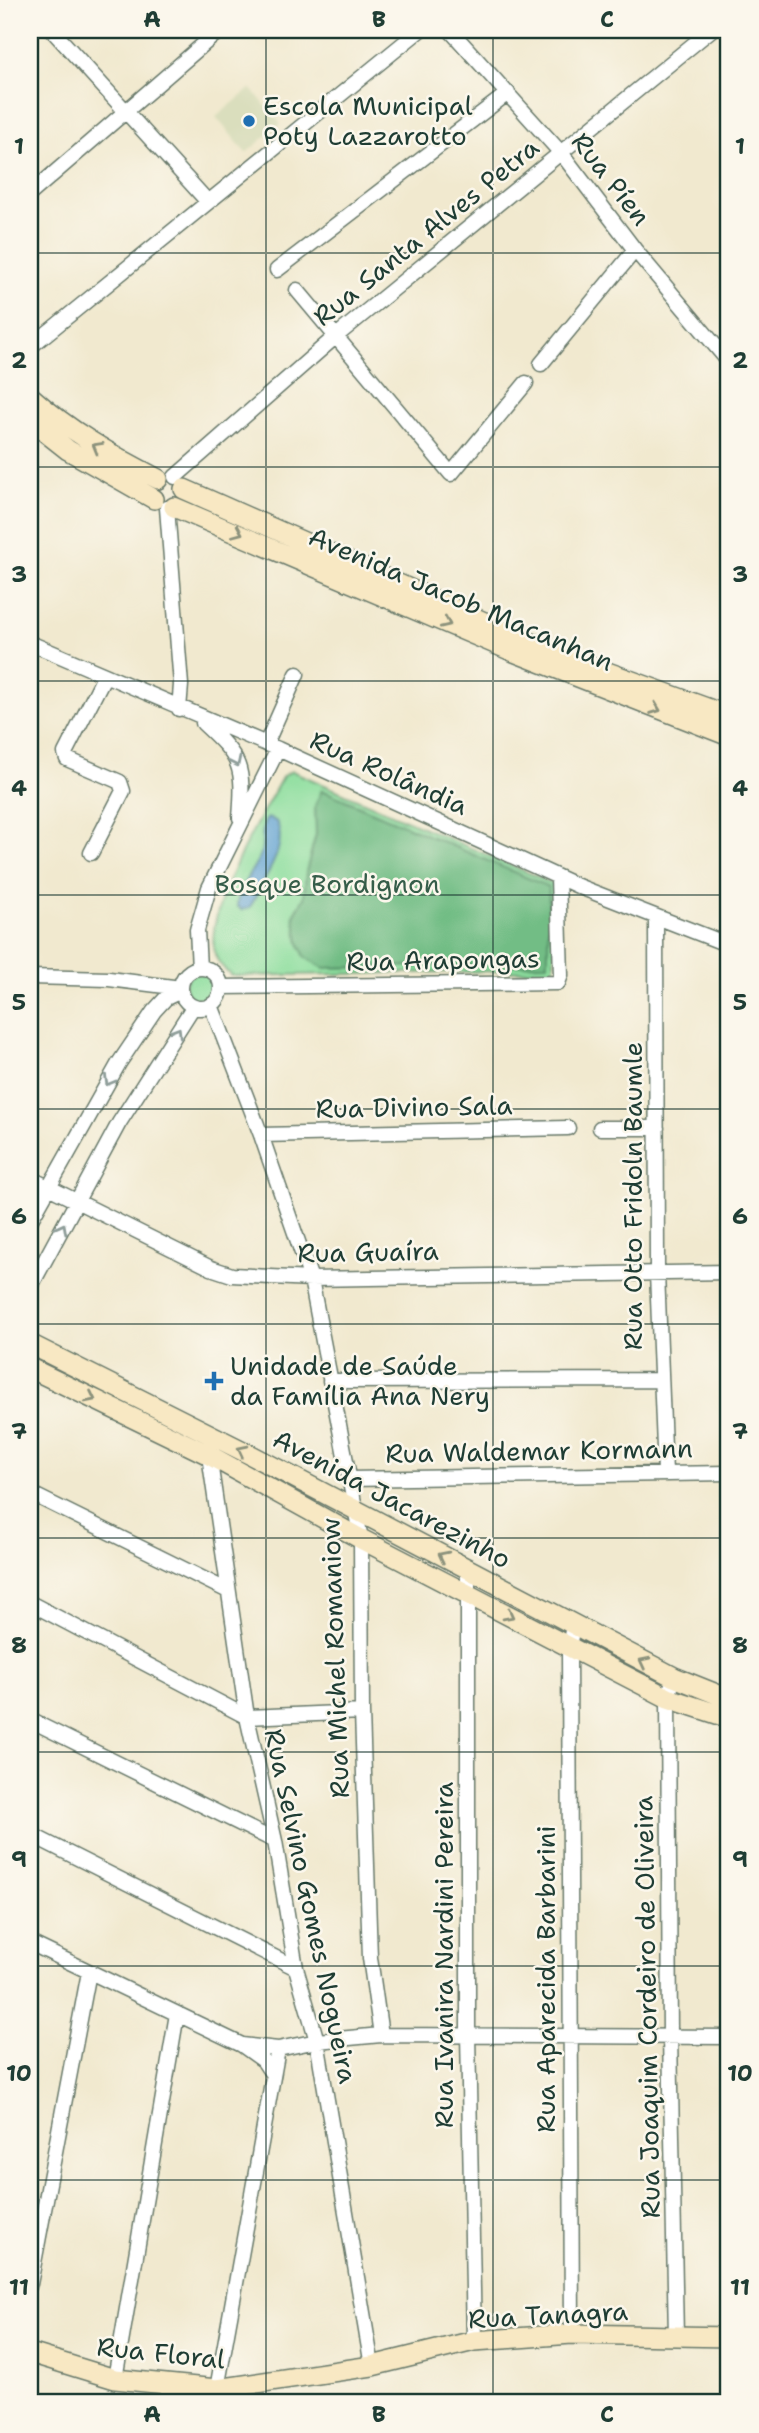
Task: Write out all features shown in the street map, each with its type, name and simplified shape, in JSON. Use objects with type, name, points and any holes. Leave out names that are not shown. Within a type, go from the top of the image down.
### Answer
[{"type":"street","points":[[52,30],[208,202]]},
{"type":"street","points":[[30,194],[220,30]]},
{"type":"street","points":[[30,347],[420,30]]},
{"type":"street","name":"Rua Píen","points":[[450,30],[562,154],[635,250],[729,362]]},
{"type":"street","name":"Rua Santa Alves Petra","points":[[172,482],[335,337],[562,154],[710,30]]},
{"type":"street","points":[[277,271],[508,93]]},
{"type":"street","points":[[541,364],[635,250]]},
{"type":"street","points":[[297,290],[451,474],[526,383]]},
{"type":"street","name":"Avenida Jacob Macanhan","points":[[30,396],[63,426],[98,448],[172,482],[540,646],[729,716]]},
{"type":"street","name":"Avenida Jacob Macanhan","points":[[30,420],[68,450],[165,504],[514,653],[729,736]]},
{"type":"street","points":[[165,504],[182,499],[172,482],[152,489],[165,504],[181,685],[179,709]]},
{"type":"street","name":"Rua Rolândia","points":[[30,645],[272,747],[558,877],[729,946]]},
{"type":"street","points":[[199,968],[197,930],[209,888],[272,747],[297,674]]},
{"type":"street","points":[[91,853],[123,791],[120,782],[67,759],[65,753],[104,677]]},
{"type":"street","points":[[196,716],[226,745],[240,768],[243,778],[240,823]]},
{"type":"street","name":"Rua Arapongas","points":[[221,987],[558,983],[561,975],[558,877]]},
{"type":"street","name":"Rua Otto Fridoln Baumle","points":[[656,918],[657,1273],[665,1473]]},
{"type":"street","points":[[30,1221],[119,1063],[154,1011],[166,998],[181,989],[185,976],[199,968],[214,973],[221,987],[220,996],[211,1006],[193,1007]]},
{"type":"street","points":[[30,977],[109,979],[181,989],[193,1007]]},
{"type":"street","name":"Rua Michel Romaniow","points":[[211,1006],[261,1135],[311,1279],[361,1539],[362,1712],[370,1958],[381,2035]]},
{"type":"street","points":[[30,1288],[119,1123],[193,1007]]},
{"type":"street","name":"Rua Divino Sala","points":[[261,1135],[568,1128]]},
{"type":"street","points":[[600,1128],[657,1128]]},
{"type":"street","name":"Rua Guaíra","points":[[30,1178],[222,1272],[247,1276],[311,1279],[729,1272]]},
{"type":"street","name":"Avenida Jacarezinho","points":[[30,1344],[253,1456],[674,1677],[729,1699]]},
{"type":"street","name":"Avenida Jacarezinho","points":[[30,1368],[209,1455],[361,1539],[668,1698],[729,1718]]},
{"type":"street","points":[[330,1381],[660,1380]]},
{"type":"street","name":"Rua Selvino Gomes Nogueira","points":[[209,1455],[226,1590],[247,1717],[275,1841],[296,1968],[317,2041],[372,2366]]},
{"type":"street","name":"Rua Waldemar Kormann","points":[[350,1479],[729,1473]]},
{"type":"street","points":[[30,1493],[226,1590]]},
{"type":"street","name":"Rua Ivanira Nardini Pereira","points":[[468,1568],[468,2034],[474,2341]]},
{"type":"street","points":[[30,1603],[247,1717],[362,1712]]},
{"type":"street","name":"Rua Aparecida Barbarini","points":[[572,2334],[569,1647],[573,1625]]},
{"type":"street","name":"Rua Joaquim Cordeiro de Oliveira","points":[[674,1677],[668,1698],[670,2036],[676,2337]]},
{"type":"street","points":[[30,1720],[275,1841]]},
{"type":"street","points":[[30,1834],[296,1968]]},
{"type":"street","points":[[30,1943],[242,2045],[262,2060],[273,2076]]},
{"type":"street","points":[[30,2284],[89,1972]]},
{"type":"street","points":[[115,2379],[177,2014]]},
{"type":"street","points":[[242,2045],[278,2049],[317,2041],[381,2035],[729,2037]]},
{"type":"street","points":[[217,2389],[278,2049]]},
{"type":"street","name":"Rua Tanagra","points":[[372,2366],[474,2341],[572,2334],[729,2337]]},
{"type":"street","name":"Rua Floral","points":[[30,2353],[115,2379],[217,2389],[372,2366]]},
{"type":"shaded area","name":"Escola Municipal Poty Lazzarotto","points":[[251,88],[281,124],[246,153],[216,117]]},
{"type":"green space","name":"Bosque Bordignon","points":[[292,771],[554,884],[554,970],[231,976],[215,954],[217,913],[249,838],[283,776]]},
{"type":"green space","name":"Bosque Bordignon","points":[[322,790],[549,887],[548,964],[324,968],[305,957],[299,943],[294,915],[304,898],[306,872],[316,834],[315,806]]},
{"type":"green space","points":[[200,972],[206,973],[214,981],[214,993],[206,1001],[200,1002],[194,1001],[186,993],[185,987],[186,981],[194,973]]},
{"type":"water","points":[[267,818],[276,821],[280,841],[278,852],[253,902],[249,908],[242,910],[237,906],[238,899],[260,856],[263,826]]},
{"type":"place","name":"Escola Municipal Poty Lazzarotto","points":[[249,121]]},
{"type":"place","name":"Unidade de Saúde da Família Ana Nery","points":[[214,1381]]}]
